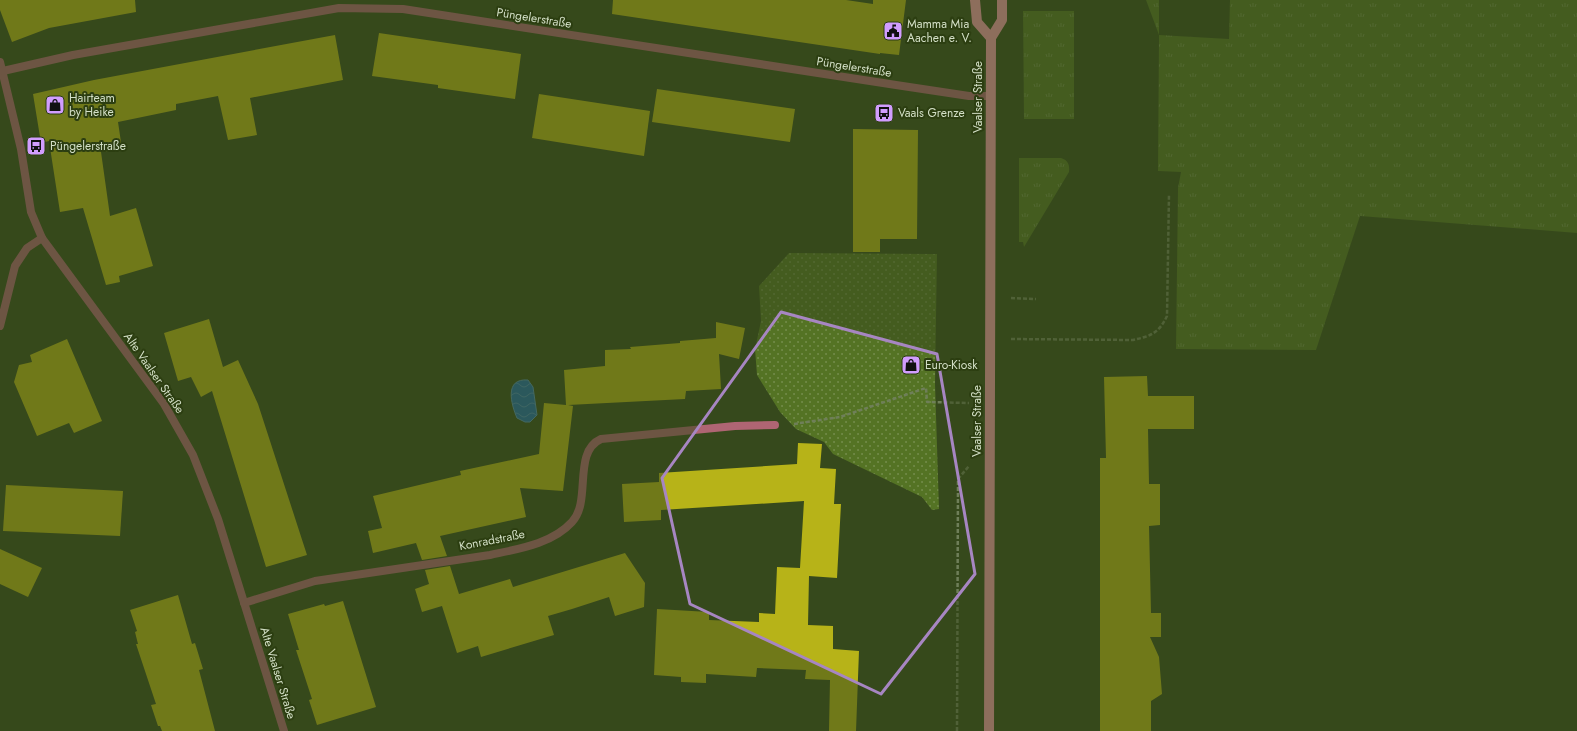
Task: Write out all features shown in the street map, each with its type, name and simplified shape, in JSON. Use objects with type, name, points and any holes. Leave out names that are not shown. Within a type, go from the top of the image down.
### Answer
[{"type":"main road","points":[[975,0],[977,22],[991,38],[1002,20],[1002,0]]},
{"type":"main road","name":"Vaalser Straße","points":[[989,731],[991,38]]},
{"type":"street","name":"Püngelerstraße","points":[[3,71],[81,54],[339,8],[403,9],[969,96],[991,96]]},
{"type":"street","name":"Alte Vaalser Straße","points":[[0,62],[21,149],[31,212],[42,238],[164,404],[193,455],[218,519],[284,731]]},
{"type":"street","points":[[0,326],[16,266],[27,248],[42,238]]},
{"type":"street","name":"Konradstraße","points":[[244,603],[315,581],[490,555],[513,550],[549,538],[567,528],[578,514],[581,503],[587,454],[593,442],[601,439],[735,426],[775,425]]},
{"type":"path","points":[[990,339],[1133,340],[1149,337],[1162,328],[1167,316],[1169,194]]},
{"type":"path","points":[[775,425],[840,417],[926,388],[927,402],[990,404]]},
{"type":"path","points":[[956,731],[958,479],[990,439]]},
{"type":"highlighted area","points":[[781,312],[937,354],[975,574],[881,694],[690,604],[662,478]]},
{"type":"green space","points":[[1146,0],[1159,0],[1159,35]]},
{"type":"green space","points":[[1230,0],[1577,0],[1577,233],[1360,216],[1316,350],[1176,349],[1178,188],[1181,172],[1158,171],[1159,35],[1229,39]]},
{"type":"green space","points":[[1023,11],[1074,11],[1074,119],[1024,119]]},
{"type":"green space","points":[[1019,158],[1061,158],[1067,161],[1069,167],[1069,172],[1024,247],[1023,242],[1019,242]]},
{"type":"green space","points":[[789,253],[937,254],[935,384],[939,509],[932,510],[922,497],[833,454],[824,442],[796,429],[780,412],[757,375],[755,349],[761,321],[759,286]]},
{"type":"water","points":[[520,380],[528,380],[533,387],[537,415],[530,422],[525,422],[517,418],[511,393],[512,387],[515,383]]},
{"type":"building","points":[[0,0],[135,0],[136,12],[49,28],[12,42],[0,10]]},
{"type":"building","points":[[613,0],[846,0],[873,4],[873,0],[906,0],[899,55],[880,54],[612,14]]},
{"type":"building","points":[[379,33],[521,54],[515,99],[438,88],[438,85],[372,76]]},
{"type":"building","points":[[335,35],[343,80],[250,98],[257,135],[228,140],[218,96],[176,104],[176,110],[118,122],[122,149],[101,152],[110,216],[136,208],[153,266],[119,276],[120,282],[106,285],[83,208],[60,212],[49,141],[41,143],[33,94],[94,80]]},
{"type":"building","points":[[657,89],[795,109],[790,142],[652,122]]},
{"type":"building","points":[[539,94],[650,111],[644,156],[532,138]]},
{"type":"building","points":[[853,129],[918,130],[917,239],[880,239],[880,252],[853,252]]},
{"type":"building","points":[[209,319],[223,367],[238,360],[258,404],[307,555],[266,567],[212,391],[201,397],[191,377],[178,381],[164,333]]},
{"type":"building","points":[[716,322],[745,328],[739,359],[719,354],[721,389],[686,391],[685,399],[568,405],[573,406],[563,491],[520,488],[526,517],[440,536],[447,556],[422,560],[416,543],[373,553],[368,531],[382,528],[373,496],[461,475],[460,471],[539,454],[544,403],[566,405],[564,370],[605,366],[605,350],[631,349],[630,347],[680,343],[680,341],[716,338]]},
{"type":"building","points":[[67,339],[102,421],[74,433],[69,423],[37,436],[14,382],[19,365],[32,362],[30,355]]},
{"type":"building","points":[[1147,376],[1148,396],[1194,396],[1194,429],[1148,429],[1149,484],[1160,484],[1160,525],[1149,526],[1151,613],[1161,613],[1161,637],[1150,637],[1159,657],[1162,694],[1151,701],[1151,731],[1100,731],[1100,458],[1106,458],[1104,377]]},
{"type":"building","points":[[798,443],[822,444],[820,468],[836,469],[834,504],[841,504],[837,578],[809,576],[808,625],[833,626],[833,649],[859,651],[856,731],[829,731],[830,680],[805,679],[806,670],[757,668],[756,677],[706,674],[706,683],[681,682],[681,677],[654,675],[657,609],[709,612],[709,620],[759,622],[759,613],[775,614],[777,567],[800,568],[804,501],[661,510],[661,520],[624,522],[622,484],[659,482],[659,473],[797,464]]},
{"type":"building","points":[[6,485],[123,491],[120,536],[3,531]]},
{"type":"building","points":[[0,549],[42,568],[28,597],[0,584]]},
{"type":"building","points":[[625,553],[645,583],[644,607],[615,616],[609,597],[548,616],[554,635],[481,657],[478,646],[457,653],[442,606],[422,612],[415,589],[429,584],[425,570],[450,566],[459,594],[510,579],[513,587]]},
{"type":"building","points":[[178,595],[192,644],[195,643],[203,669],[199,670],[215,731],[162,731],[160,726],[158,726],[151,705],[156,704],[136,644],[138,644],[135,632],[137,631],[130,610]]},
{"type":"building","points":[[343,601],[376,707],[317,725],[309,700],[312,699],[296,650],[299,650],[288,614],[324,604],[325,606]]},
{"type":"place","name":"Mamma Mia Aachen e. V.","points":[[893,31]]},
{"type":"place","name":"Hairteam by Heike","points":[[55,105]]},
{"type":"place","name":"Vaals Grenze","points":[[884,113]]},
{"type":"place","name":"Püngelerstraße","points":[[36,146]]},
{"type":"place","name":"Euro-Kiosk","points":[[911,365]]}]
